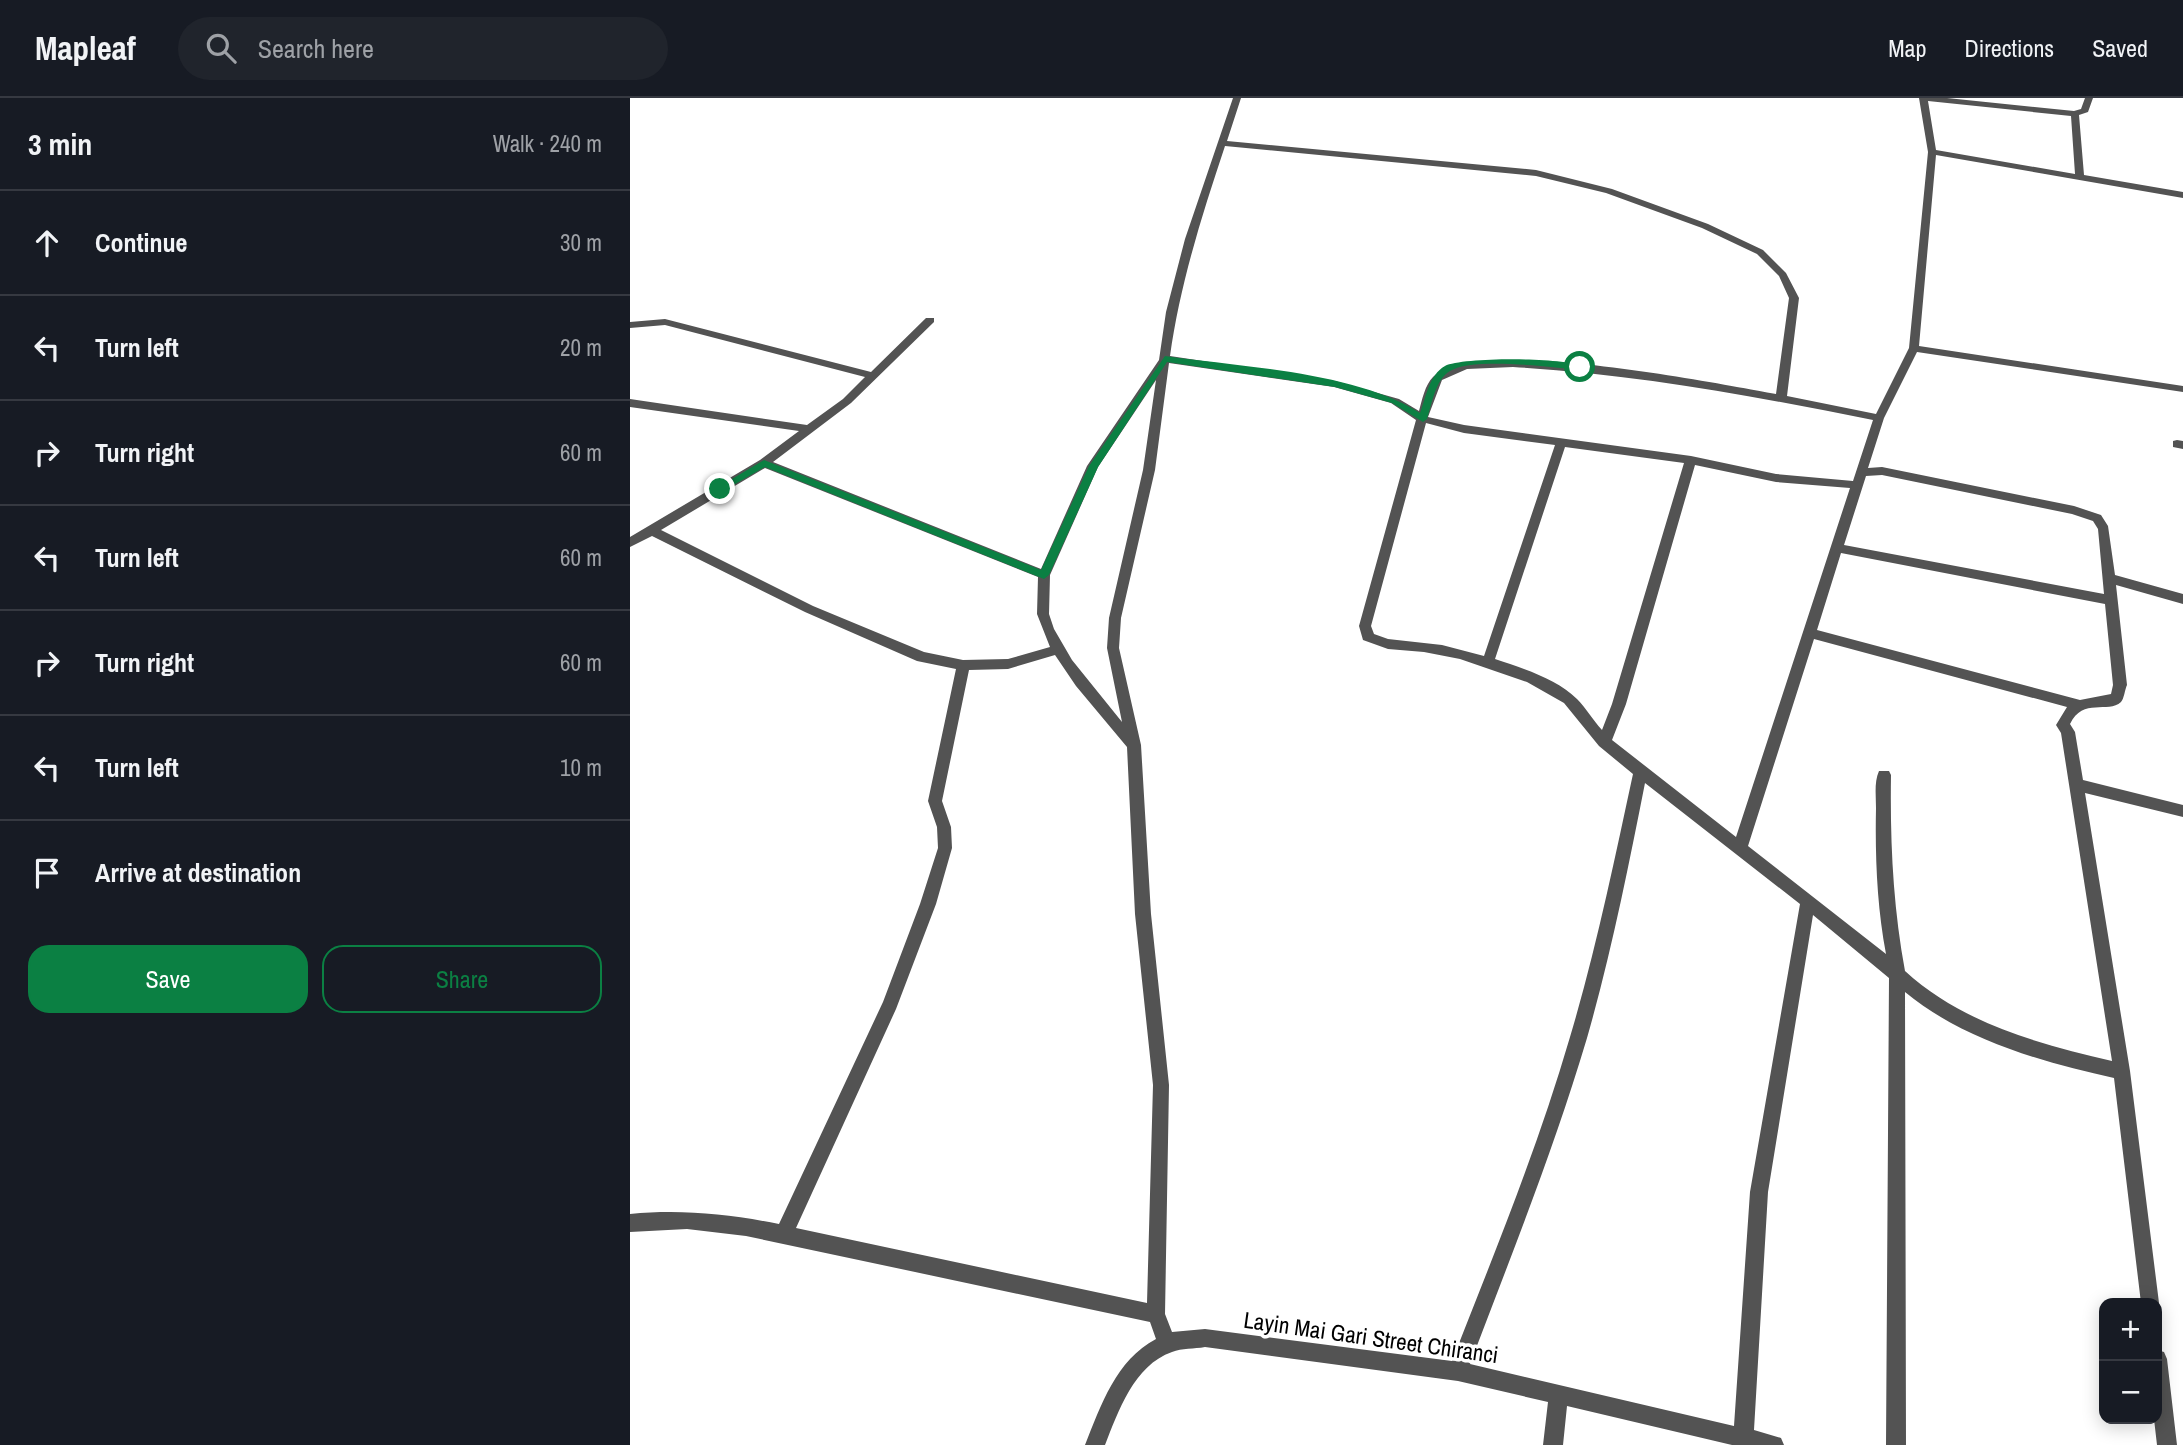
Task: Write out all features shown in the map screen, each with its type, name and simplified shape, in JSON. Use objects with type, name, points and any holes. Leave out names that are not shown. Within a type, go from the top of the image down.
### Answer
[{"type":"street","points":[[1167,1344],[1156,1314],[1161,1085],[1143,914],[1134,745],[1113,648],[1115,618],[1149,470],[1171,312],[1190,239],[1237,98]]},
{"type":"street","points":[[1739,850],[1812,634],[1879,418],[1914,348],[1932,152],[1924,98],[2075,114],[2085,110],[2090,98]]},
{"type":"street","points":[[2075,114],[2080,177]]},
{"type":"street","points":[[1224,143],[1536,173],[1609,191],[1705,226],[1760,252],[1783,275],[1794,298],[1781,399]]},
{"type":"street","points":[[1932,152],[2183,195]]},
{"type":"street","points":[[630,543],[764,463],[875,376],[930,320]]},
{"type":"street","points":[[630,325],[665,322],[875,376]]},
{"type":"street","points":[[1914,348],[2183,389]]},
{"type":"street","points":[[1165,359],[1335,384],[1395,401],[1423,419],[1510,437],[1691,460],[1776,478],[1857,485]]},
{"type":"street","points":[[1134,745],[1082,685],[1060,649],[1043,616],[1044,575],[1093,466],[1165,359]]},
{"type":"street","points":[[1879,418],[1781,399],[1580,367],[1524,362],[1465,364],[1447,369],[1436,380],[1423,419],[1365,626],[1368,637],[1377,642],[1424,647],[1488,662],[1563,696],[1576,706],[1604,741],[1640,772],[1699,814],[1739,850],[1897,971],[1922,996],[1967,1020],[2027,1045],[2074,1060],[2122,1070]]},
{"type":"street","points":[[630,403],[809,429]]},
{"type":"street","points":[[1488,662],[1561,443]]},
{"type":"street","points":[[1604,741],[1627,678],[1691,460]]},
{"type":"street","points":[[764,463],[1044,575]]},
{"type":"street","points":[[1812,634],[2076,705],[2116,698],[2120,685],[2109,600],[2104,529],[2097,518],[2074,510],[1882,471],[1862,473],[1857,485]]},
{"type":"street","points":[[652,530],[809,608],[922,657],[963,665],[1008,664],[1060,649]]},
{"type":"street","points":[[1837,548],[2109,600]]},
{"type":"street","points":[[2108,579],[2183,599]]},
{"type":"street","points":[[783,1235],[890,1004],[928,904],[945,848],[944,827],[935,801],[963,665]]},
{"type":"street","points":[[2076,705],[2067,713],[2063,725],[2068,732],[2122,1070],[2149,1298]]},
{"type":"street","points":[[1458,1371],[1552,1124],[1578,1039],[1593,987],[1640,772]]},
{"type":"street","points":[[1884,775],[1881,861],[1885,911],[1897,971],[1896,1445]]},
{"type":"street","points":[[2077,785],[2183,811]]},
{"type":"street","points":[[1743,1441],[1759,1192],[1808,902]]},
{"type":"street","points":[[630,1223],[650,1220],[719,1224],[783,1235],[1156,1314]]},
{"type":"street","name":"Layin Mai Gari Street Chiranci","points":[[1095,1445],[1112,1404],[1135,1366],[1167,1344],[1205,1338],[1458,1371],[1743,1441],[1774,1445]]},
{"type":"street","points":[[2157,1361],[2167,1445]]},
{"type":"street","points":[[1553,1445],[1559,1394]]},
{"type":"route","points":[[720,489],[764,463],[1044,575],[1093,466],[1165,359],[1335,384],[1395,401],[1423,419],[1436,380],[1447,369],[1465,364],[1524,362],[1580,367]]}]
